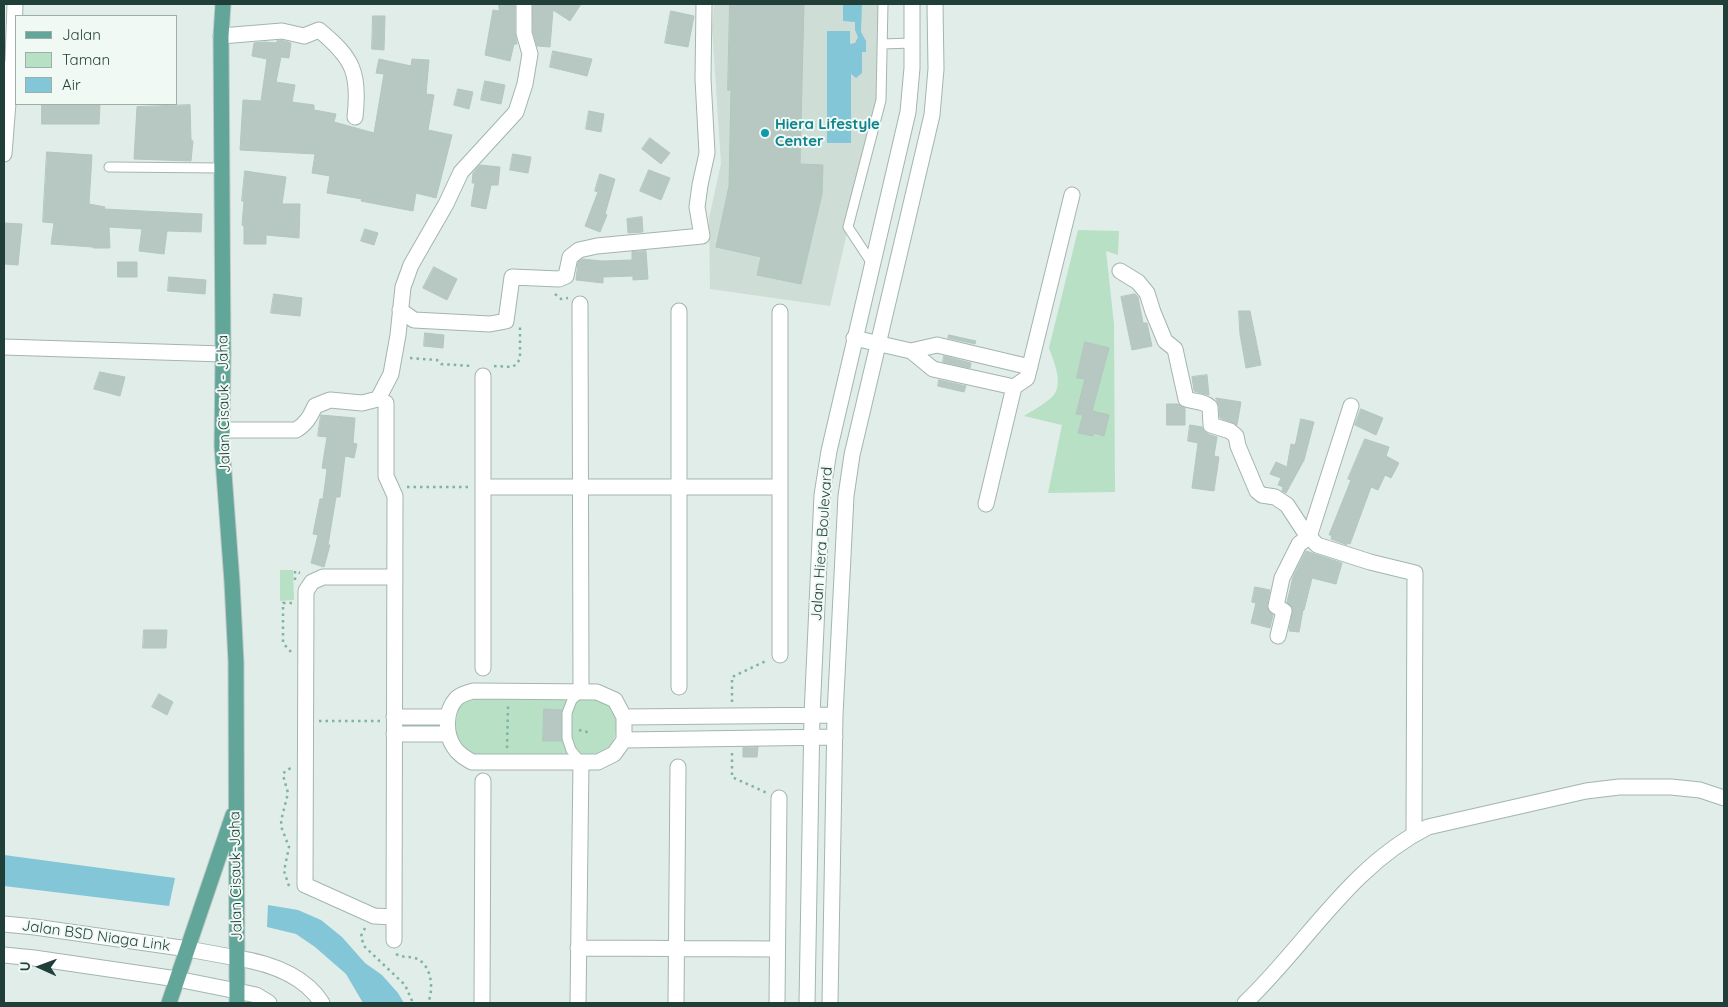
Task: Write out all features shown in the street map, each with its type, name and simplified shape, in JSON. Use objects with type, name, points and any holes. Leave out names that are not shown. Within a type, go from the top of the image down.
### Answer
[{"type":"main road","name":"Jalan Cisauk - Jaha","points":[[223,4],[221,36],[222,446],[236,662],[236,804]]},
{"type":"main road","name":"Jalan Cisauk-Jaha","points":[[169,1003],[236,804]]},
{"type":"main road","name":"Jalan Cisauk-Jaha","points":[[236,804],[237,997]]},
{"type":"street","points":[[4,154],[9,90],[14,60],[14,4]]},
{"type":"street","points":[[223,430],[296,430],[305,425],[314,406],[330,400],[362,403],[378,399],[391,374],[398,335],[403,288],[410,265],[446,204],[461,172],[516,112],[525,84],[530,54],[524,33],[524,4]]},
{"type":"street","points":[[400,310],[414,320],[490,324],[506,321],[512,277],[559,279],[566,276],[570,257],[579,250],[596,246],[702,236],[697,207],[707,152],[703,79],[704,4]]},
{"type":"street","name":"Jalan Hiera Boulevard","points":[[807,1003],[811,738],[822,495],[829,451],[854,338],[873,266],[908,112],[912,4]]},
{"type":"street","name":"Jalan Hiera Boulevard","points":[[830,1003],[835,715],[846,496],[852,455],[932,116],[936,69],[936,4]]},
{"type":"street","points":[[221,36],[282,32],[304,36],[319,30],[334,43],[352,66],[355,74],[357,102],[355,117]]},
{"type":"street","points":[[986,504],[1014,387],[1027,378],[1072,195]]},
{"type":"street","points":[[1120,271],[1138,282],[1147,293],[1165,341],[1175,349],[1186,399],[1193,402],[1206,403],[1210,407],[1211,425],[1230,431],[1236,436],[1238,446],[1258,491],[1262,495],[1275,497],[1287,505],[1317,546],[1415,573],[1414,834]]},
{"type":"street","points":[[580,304],[581,692]]},
{"type":"street","points":[[679,311],[679,687]]},
{"type":"street","points":[[780,312],[780,655]]},
{"type":"street","points":[[854,338],[911,351],[933,369],[1014,387]]},
{"type":"street","points":[[911,351],[937,345],[1030,367]]},
{"type":"street","points":[[4,347],[223,354]]},
{"type":"street","points":[[483,371],[484,668]]},
{"type":"street","points":[[386,403],[386,476],[395,496],[394,940]]},
{"type":"street","points":[[1278,636],[1284,611],[1276,606],[1282,578],[1299,544],[1309,537],[1351,406]]},
{"type":"street","points":[[483,487],[780,487]]},
{"type":"street","points":[[394,917],[374,916],[305,884],[305,721],[306,591],[312,582],[323,577],[395,577]]},
{"type":"street","points":[[473,691],[508,691],[597,692],[615,700],[624,717],[624,740],[614,754],[598,762],[472,762],[460,754],[453,746],[447,734],[448,717],[455,700],[463,694],[473,691]]},
{"type":"street","points":[[624,717],[835,715]]},
{"type":"street","points":[[732,716],[732,739]]},
{"type":"street","points":[[394,724],[448,717]]},
{"type":"street","points":[[394,724],[447,734]]},
{"type":"street","points":[[624,740],[835,737]]},
{"type":"street","points":[[578,1003],[581,762]]},
{"type":"street","points":[[676,1003],[678,767]]},
{"type":"street","points":[[482,1003],[483,782]]},
{"type":"street","points":[[1245,1003],[1263,986],[1340,896],[1371,866],[1407,837],[1428,827],[1586,791],[1619,787],[1671,787],[1700,790],[1724,798]]},
{"type":"street","points":[[777,1003],[780,798]]},
{"type":"street","name":"Jalan BSD Niaga Link","points":[[4,924],[188,949],[237,958]]},
{"type":"street","points":[[578,948],[778,949]]},
{"type":"street","name":"Jalan BSD Niaga Link","points":[[4,955],[177,980],[237,997]]},
{"type":"street","points":[[237,958],[262,962],[286,972],[314,991],[322,1003]]},
{"type":"street","points":[[237,997],[256,995],[269,1003]]},
{"type":"lane","points":[[873,266],[848,227],[881,100],[882,4]]},
{"type":"lane","points":[[882,44],[912,43]]},
{"type":"lane","points":[[109,167],[221,168]]},
{"type":"lane","points":[[581,692],[572,700],[567,713],[567,738],[571,750],[581,762]]},
{"type":"path","points":[[550,294],[555,294],[561,299],[573,297],[580,304]]},
{"type":"path","points":[[403,357],[437,360],[441,364],[483,371],[512,367],[517,364],[520,358],[521,324]]},
{"type":"path","points":[[390,487],[483,487]]},
{"type":"path","points":[[732,716],[732,677],[780,655]]},
{"type":"path","points":[[507,762],[508,691]]},
{"type":"path","points":[[305,721],[394,724]]},
{"type":"path","points":[[732,739],[732,777],[780,798]]},
{"type":"path","points":[[305,768],[289,768],[285,770],[283,775],[288,793],[281,821],[289,847],[284,871],[286,881],[291,889],[297,890],[305,884]]},
{"type":"path","points":[[374,916],[362,931],[361,942],[404,985],[413,1003]]},
{"type":"path","points":[[394,940],[391,949],[397,955],[420,960],[426,968],[432,988],[428,1003]]},
{"type":"shaded area","points":[[714,4],[879,4],[876,108],[830,306],[710,289],[709,218],[721,164],[712,27]]},
{"type":"green space","points":[[1078,230],[1119,231],[1118,255],[1106,251],[1114,324],[1115,492],[1048,493],[1062,425],[1024,416],[1051,398],[1057,387],[1057,374],[1049,348]]},
{"type":"green space","points":[[280,570],[293,570],[294,600],[280,601]]},
{"type":"green space","points":[[475,697],[600,700],[614,712],[617,728],[611,744],[596,756],[476,755],[461,745],[456,728],[461,704]]},
{"type":"water","points":[[843,4],[862,4],[861,32],[866,41],[866,52],[862,52],[862,73],[856,78],[851,74],[851,143],[827,143],[827,31],[850,31],[850,44],[855,43],[858,37],[855,30],[855,22],[843,21]]},
{"type":"water","points":[[4,855],[175,878],[169,906],[4,886]]},
{"type":"water","points":[[268,905],[298,910],[321,920],[342,937],[365,963],[382,975],[404,1003],[363,1003],[346,974],[315,947],[296,934],[267,927]]},
{"type":"building","points":[[499,4],[515,4],[517,44],[514,44],[510,61],[485,55],[493,10],[499,11]]},
{"type":"building","points":[[533,4],[581,4],[570,21],[553,10],[550,47],[537,46],[533,32]]},
{"type":"building","name":"Hiera Lifestyle Center","points":[[730,4],[804,4],[800,164],[823,165],[822,194],[801,284],[757,275],[761,257],[716,247],[729,186],[731,90],[728,90]]},
{"type":"building","points":[[671,11],[694,16],[688,47],[665,43]]},
{"type":"building","points":[[373,16],[385,16],[384,50],[372,49]]},
{"type":"building","points":[[281,40],[291,43],[289,58],[281,57],[276,82],[295,85],[292,102],[314,105],[314,110],[336,114],[334,122],[374,133],[384,74],[376,73],[379,59],[411,66],[412,59],[429,60],[426,94],[434,95],[428,130],[452,135],[436,198],[416,193],[413,211],[327,193],[330,176],[312,173],[315,154],[240,150],[243,100],[261,101],[267,59],[252,56],[254,43],[276,43]]},
{"type":"building","points":[[553,51],[592,59],[587,76],[550,67]]},
{"type":"building","points":[[485,81],[505,85],[501,104],[481,100]]},
{"type":"building","points":[[458,89],[473,92],[469,109],[454,105]]},
{"type":"building","points":[[42,105],[100,105],[99,124],[42,124]]},
{"type":"building","points":[[190,105],[191,140],[193,141],[191,161],[134,159],[137,107]]},
{"type":"building","points":[[589,111],[604,114],[601,132],[586,129]]},
{"type":"building","points":[[650,138],[670,153],[661,164],[642,149]]},
{"type":"building","points":[[47,152],[92,155],[89,204],[105,207],[104,209],[202,214],[201,232],[167,231],[164,254],[139,251],[142,229],[109,227],[110,248],[51,244],[54,223],[43,222]]},
{"type":"building","points":[[513,154],[531,157],[528,173],[510,170]]},
{"type":"building","points":[[480,165],[500,167],[498,185],[491,185],[486,209],[471,206],[475,183],[472,183],[473,173]]},
{"type":"building","points":[[649,170],[670,178],[661,200],[640,191]]},
{"type":"building","points":[[245,171],[286,177],[282,204],[300,204],[299,238],[266,235],[266,244],[244,244],[244,226],[242,225],[244,201],[242,201]]},
{"type":"building","points":[[600,174],[615,179],[605,214],[607,215],[600,232],[585,226],[598,192],[595,191]]},
{"type":"building","points":[[642,217],[643,232],[628,233],[627,219]]},
{"type":"building","points":[[4,223],[22,224],[18,265],[4,264]]},
{"type":"building","points":[[365,229],[378,233],[374,245],[361,241]]},
{"type":"building","points":[[646,251],[648,279],[633,280],[633,276],[603,277],[603,283],[576,280],[578,262],[582,259],[602,261],[632,260],[632,252]]},
{"type":"building","points":[[118,262],[137,262],[137,277],[118,277]]},
{"type":"building","points":[[434,267],[457,279],[447,300],[423,288]]},
{"type":"building","points":[[169,277],[206,280],[205,294],[168,291]]},
{"type":"building","points":[[274,294],[302,298],[300,316],[271,313]]},
{"type":"building","points":[[1135,294],[1138,297],[1143,323],[1147,323],[1152,346],[1132,350],[1121,297]]},
{"type":"building","points":[[1239,311],[1250,311],[1261,365],[1246,368],[1240,334]]},
{"type":"building","points":[[425,333],[444,335],[443,348],[424,346]]},
{"type":"building","points":[[949,335],[976,341],[975,344],[948,338]]},
{"type":"building","points":[[1085,342],[1109,348],[1092,411],[1109,415],[1104,436],[1094,433],[1093,436],[1078,433],[1083,415],[1076,414],[1085,379],[1077,378]]},
{"type":"building","points":[[944,356],[971,363],[970,368],[943,362]]},
{"type":"building","points":[[100,372],[125,377],[120,396],[94,389]]},
{"type":"building","points":[[1207,375],[1209,395],[1194,391],[1192,377]]},
{"type":"building","points":[[939,380],[966,386],[964,392],[938,386]]},
{"type":"building","points":[[1216,398],[1241,402],[1237,425],[1220,418]]},
{"type":"building","points":[[1167,404],[1178,404],[1185,408],[1185,425],[1167,425]]},
{"type":"building","points":[[1361,409],[1383,418],[1376,435],[1355,425]]},
{"type":"building","points":[[321,415],[355,418],[353,443],[357,444],[354,458],[345,456],[340,497],[336,497],[328,545],[330,545],[324,567],[311,563],[318,535],[313,534],[320,499],[323,499],[327,469],[322,468],[327,437],[318,436]]},
{"type":"building","points":[[1301,419],[1314,422],[1304,460],[1286,493],[1282,491],[1283,487],[1278,485],[1281,478],[1270,474],[1276,462],[1287,467],[1291,444],[1295,445]]},
{"type":"building","points":[[1190,425],[1202,427],[1208,434],[1217,437],[1214,456],[1219,457],[1214,491],[1192,488],[1198,443],[1188,441]]},
{"type":"building","points":[[1365,439],[1389,447],[1386,456],[1399,463],[1391,478],[1385,475],[1378,490],[1371,487],[1350,544],[1347,543],[1347,545],[1331,539],[1332,535],[1329,535],[1351,480],[1348,479]]},
{"type":"building","points":[[1306,551],[1342,563],[1336,584],[1312,578],[1299,632],[1289,631],[1293,608],[1287,602],[1293,577]]},
{"type":"building","points":[[1255,587],[1270,590],[1267,605],[1268,610],[1273,615],[1270,628],[1251,623],[1256,603],[1252,602]]},
{"type":"building","points":[[144,630],[167,630],[166,648],[143,648]]},
{"type":"building","points":[[159,694],[173,702],[167,715],[152,707]]},
{"type":"building","points":[[544,709],[562,710],[562,741],[543,741]]},
{"type":"building","points":[[758,747],[757,757],[743,757],[743,748]]},
{"type":"place","name":"Hiera Lifestyle Center","points":[[765,133]]}]
